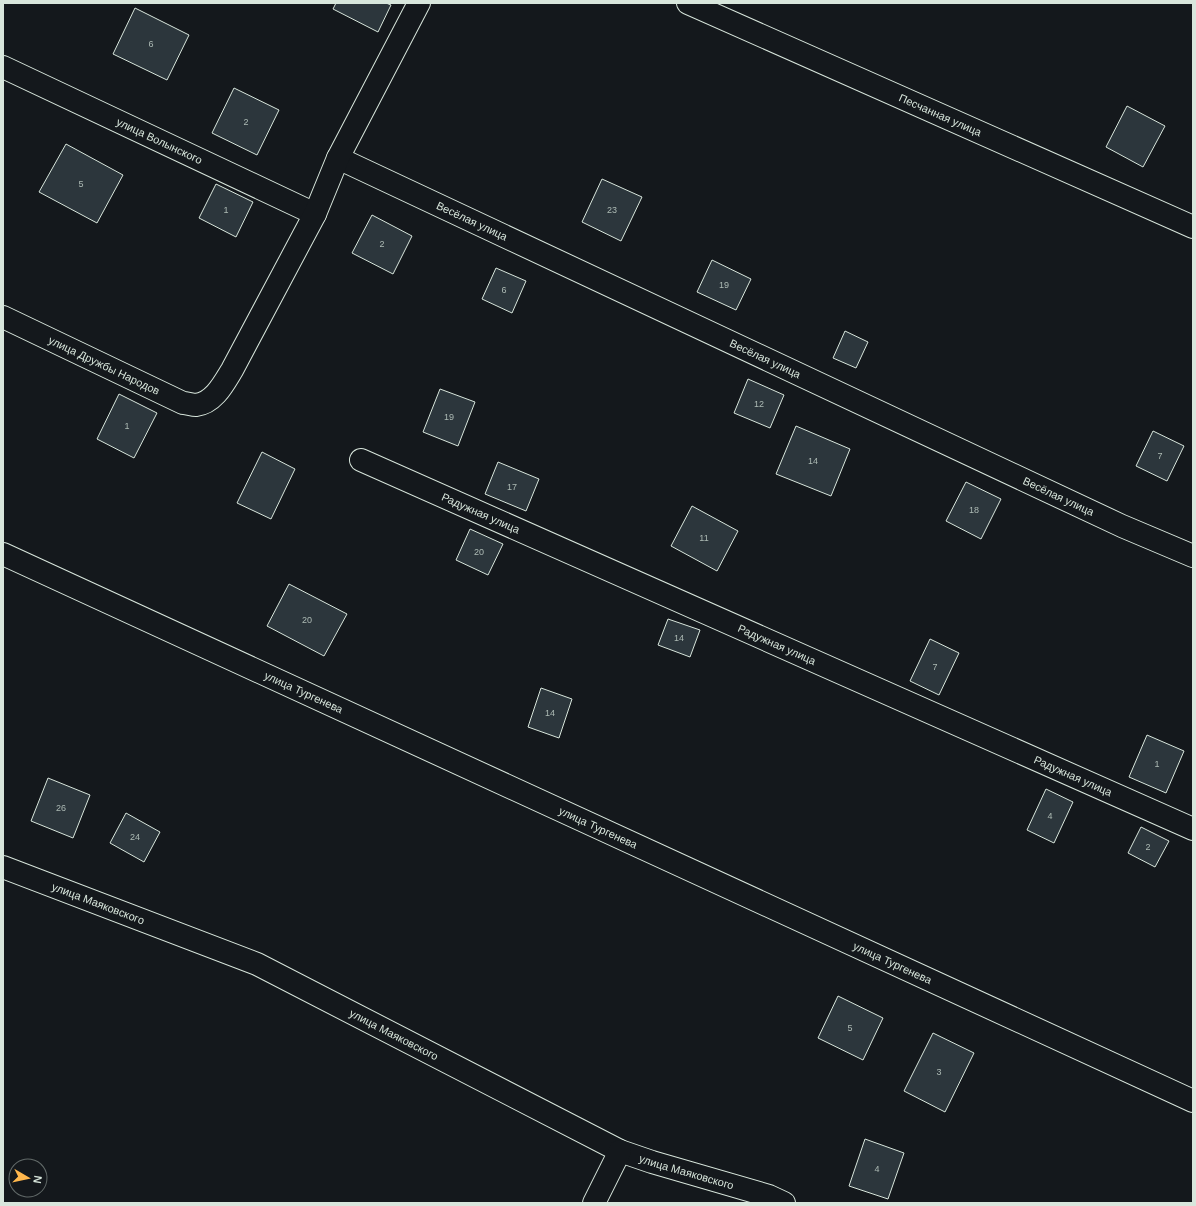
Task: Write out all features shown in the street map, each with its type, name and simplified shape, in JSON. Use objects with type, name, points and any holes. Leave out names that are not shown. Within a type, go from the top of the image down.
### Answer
[{"type":"street","name":"Песчанная улица","points":[[688,3],[1193,227]]},
{"type":"street","points":[[315,214],[338,158],[417,4]]},
{"type":"street","name":"улица Волынского","points":[[3,67],[315,214]]},
{"type":"street","name":"Весёлая улица","points":[[338,158],[1122,526],[1193,556]]},
{"type":"street","name":"улица Дружбы Народов","points":[[3,318],[183,403],[196,405],[208,402],[222,387],[232,370],[315,214]]},
{"type":"street","name":"Радужная улица","points":[[361,460],[1193,829]]},
{"type":"street","name":"улица Тургенева","points":[[3,554],[1193,1101]]},
{"type":"street","name":"улица Маяковского","points":[[3,867],[257,964],[620,1151],[652,1162],[769,1196],[784,1203]]},
{"type":"street","points":[[594,1203],[620,1151]]},
{"type":"building","points":[[336,3],[386,3],[391,5],[378,32],[333,9]]},
{"type":"building","points":[[135,8],[189,35],[167,80],[113,54]]},
{"type":"building","points":[[234,88],[279,110],[257,155],[212,133]]},
{"type":"building","points":[[1127,106],[1165,126],[1143,167],[1106,147]]},
{"type":"building","points":[[66,144],[123,175],[97,223],[39,192]]},
{"type":"building","points":[[602,179],[642,197],[621,241],[582,222]]},
{"type":"building","points":[[216,184],[253,202],[236,237],[199,218]]},
{"type":"building","points":[[372,215],[412,236],[393,274],[352,253]]},
{"type":"building","points":[[712,260],[751,279],[736,310],[697,292]]},
{"type":"building","points":[[496,268],[526,281],[512,313],[482,299]]},
{"type":"building","points":[[845,331],[868,342],[856,368],[833,358]]},
{"type":"building","points":[[748,379],[784,395],[770,428],[734,413]]},
{"type":"building","points":[[440,389],[475,402],[458,446],[423,432]]},
{"type":"building","points":[[119,394],[157,413],[134,458],[97,439]]},
{"type":"building","points":[[796,426],[850,449],[831,496],[776,474]]},
{"type":"building","points":[[1153,431],[1184,446],[1167,481],[1136,466]]},
{"type":"building","points":[[262,452],[295,469],[271,519],[237,503]]},
{"type":"building","points":[[498,462],[539,479],[526,511],[485,494]]},
{"type":"building","points":[[966,482],[1001,499],[981,539],[946,521]]},
{"type":"building","points":[[692,506],[738,531],[717,571],[671,546]]},
{"type":"building","points":[[470,529],[503,544],[488,575],[456,560]]},
{"type":"building","points":[[289,584],[347,614],[324,656],[267,626]]},
{"type":"building","points":[[668,619],[700,630],[690,657],[658,645]]},
{"type":"building","points":[[930,639],[959,653],[939,695],[910,681]]},
{"type":"building","points":[[541,688],[572,699],[559,738],[528,727]]},
{"type":"building","points":[[1147,735],[1184,751],[1166,793],[1129,777]]},
{"type":"building","points":[[48,778],[90,795],[73,838],[31,821]]},
{"type":"building","points":[[1046,789],[1073,802],[1054,843],[1027,830]]},
{"type":"building","points":[[126,813],[160,832],[144,862],[110,843]]},
{"type":"building","points":[[1141,827],[1169,841],[1155,867],[1128,853]]},
{"type":"building","points":[[838,996],[883,1018],[863,1060],[818,1038]]},
{"type":"building","points":[[933,1033],[974,1053],[945,1112],[904,1091]]},
{"type":"building","points":[[865,1139],[904,1153],[888,1199],[849,1186]]}]
